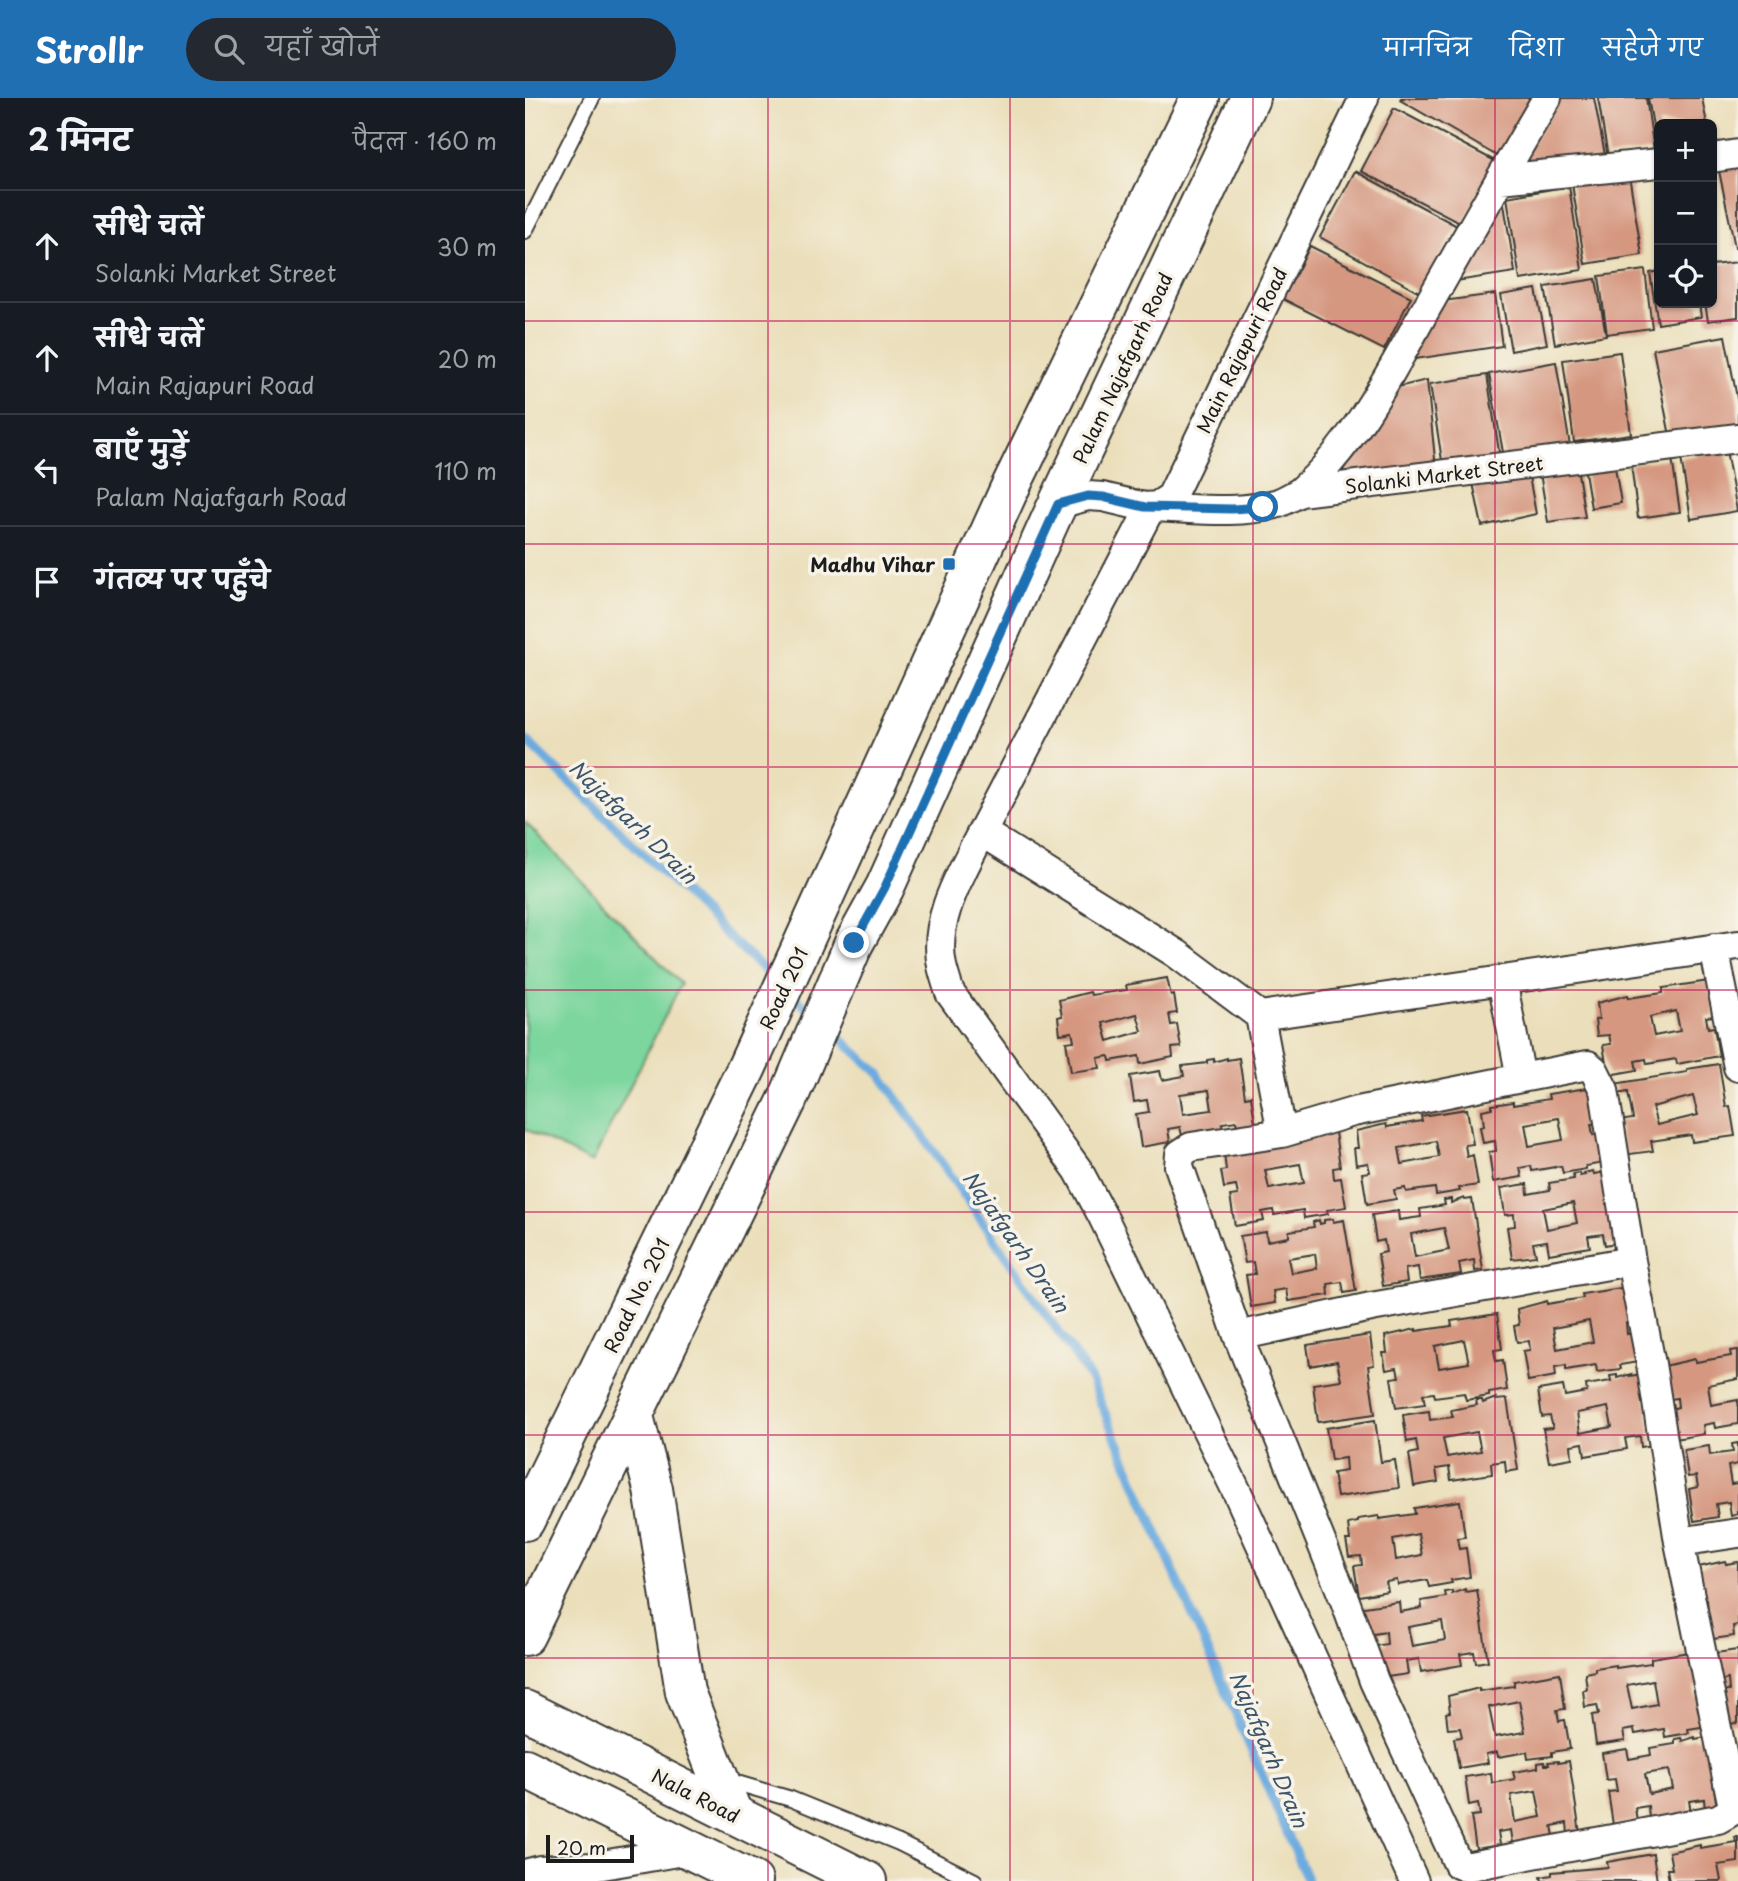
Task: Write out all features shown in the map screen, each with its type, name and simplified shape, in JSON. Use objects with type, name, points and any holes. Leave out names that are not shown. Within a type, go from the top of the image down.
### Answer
[{"type":"main road","name":"Road 201","points":[[746,1069],[1008,492],[1200,98]]},
{"type":"main road","name":"Palam Najafgarh Road","points":[[634,1416],[787,1101],[854,943],[885,887],[1058,504],[1250,98]]},
{"type":"main road","name":"Road No. 201","points":[[526,1519],[746,1069]]},
{"type":"main road","points":[[525,1636],[634,1416]]},
{"type":"main road","points":[[634,1416],[653,1489],[685,1692],[733,1814]]},
{"type":"main road","name":"Nala Road","points":[[525,1710],[867,1881]]},
{"type":"main road","points":[[525,1768],[753,1881]]},
{"type":"street","name":"Main Rajapuri Road","points":[[1151,507],[1171,496],[1364,98]]},
{"type":"street","points":[[1300,492],[1346,439],[1379,391],[1547,98]]},
{"type":"street","points":[[1717,157],[1738,154]]},
{"type":"street","points":[[1500,179],[1654,164]]},
{"type":"street","name":"Solanki Market Street","points":[[1151,507],[1263,507],[1278,504],[1300,492],[1738,438]]},
{"type":"street","points":[[1058,504],[1088,496],[1151,507],[955,885],[942,923],[941,966],[950,992],[1078,1170],[1103,1217],[1238,1494],[1414,1881]]},
{"type":"street","points":[[982,832],[1177,954],[1260,1016],[1282,1133]]},
{"type":"street","points":[[1260,1016],[1726,947],[1738,1067]]},
{"type":"street","points":[[1502,980],[1521,1078]]},
{"type":"street","points":[[1588,1065],[1599,1078],[1604,1090],[1679,1542],[1735,1801],[1733,1811],[1718,1819],[1465,1867],[1458,1864],[1374,1681],[1345,1601],[1238,1336],[1179,1166],[1180,1154],[1191,1147],[1282,1133],[1353,1112],[1521,1078],[1588,1065]]},
{"type":"street","points":[[1238,1336],[1371,1307],[1631,1261]]},
{"type":"street","points":[[1679,1542],[1738,1533]]},
{"type":"street","points":[[525,1874],[540,1870],[591,1867],[689,1850]]},
{"type":"street","points":[[591,1867],[633,1881]]},
{"type":"lane","points":[[525,231],[593,98]]},
{"type":"lane","points":[[719,1778],[791,1799],[899,1843],[975,1881]]},
{"type":"green space","points":[[525,822],[681,984],[592,1163],[525,1129]]},
{"type":"building","points":[[1539,98],[1504,160],[1400,100]]},
{"type":"building","points":[[1559,98],[1594,98],[1606,160],[1521,162]]},
{"type":"building","points":[[1598,98],[1646,98],[1654,150],[1608,157]]},
{"type":"building","points":[[1648,98],[1702,98],[1706,119],[1654,119],[1654,130]]},
{"type":"building","points":[[1394,108],[1495,161],[1463,224],[1361,171]]},
{"type":"building","points":[[1738,167],[1738,246],[1735,247],[1719,171]]},
{"type":"building","points":[[1355,171],[1457,226],[1421,293],[1320,237]]},
{"type":"building","points":[[1629,175],[1642,255],[1585,264],[1572,184]]},
{"type":"building","points":[[1569,186],[1582,270],[1520,280],[1507,197]]},
{"type":"building","points":[[1503,198],[1515,272],[1450,282]]},
{"type":"building","points":[[1310,246],[1411,297],[1384,350],[1283,299]]},
{"type":"building","points":[[1738,262],[1738,317],[1708,321],[1706,308],[1717,308],[1717,264]]},
{"type":"building","points":[[1645,270],[1652,328],[1607,334],[1599,276]]},
{"type":"building","points":[[1654,272],[1654,298],[1650,273]]},
{"type":"building","points":[[1596,279],[1606,335],[1555,344],[1545,287]]},
{"type":"building","points":[[1536,289],[1547,344],[1511,351],[1501,295]]},
{"type":"building","points":[[1495,294],[1502,346],[1402,361],[1443,301]]},
{"type":"building","points":[[1655,308],[1700,308],[1701,317],[1658,324]]},
{"type":"building","points":[[1725,336],[1738,403],[1738,423],[1670,436],[1653,349]]},
{"type":"building","points":[[1620,352],[1631,434],[1574,442],[1563,360]]},
{"type":"building","points":[[1556,362],[1570,446],[1504,458],[1489,374]]},
{"type":"building","points":[[1487,375],[1500,458],[1443,467],[1430,384]]},
{"type":"building","points":[[1427,380],[1436,469],[1342,472],[1385,390]]},
{"type":"building","points":[[1726,450],[1737,511],[1691,519],[1681,458]]},
{"type":"building","points":[[1672,458],[1680,512],[1638,518],[1631,464]]},
{"type":"building","points":[[1614,461],[1621,503],[1591,508],[1584,466]]},
{"type":"building","points":[[1577,467],[1585,517],[1548,522],[1540,473]]},
{"type":"building","points":[[1528,471],[1536,514],[1482,526],[1473,483]]},
{"type":"building","points":[[1167,978],[1177,1013],[1169,1014],[1171,1025],[1177,1024],[1181,1047],[1172,1048],[1173,1057],[1140,1064],[1139,1056],[1110,1061],[1109,1056],[1098,1058],[1100,1068],[1071,1072],[1066,1042],[1074,1041],[1072,1032],[1060,1034],[1058,1017],[1062,1016],[1059,1000],[1090,992],[1091,995],[1127,990],[1126,985]],"holes":[[[1137,1014],[1142,1031],[1108,1041],[1103,1023]]]},
{"type":"building","points":[[1709,981],[1714,1016],[1706,1017],[1708,1028],[1714,1027],[1719,1056],[1677,1064],[1676,1059],[1647,1064],[1646,1059],[1635,1061],[1637,1070],[1608,1075],[1603,1045],[1611,1044],[1609,1035],[1597,1036],[1597,1003],[1628,995],[1628,998],[1663,993],[1663,988]],"holes":[[[1676,1011],[1680,1031],[1654,1036],[1650,1017]]]},
{"type":"building","points":[[1239,1058],[1245,1097],[1251,1096],[1256,1129],[1238,1131],[1236,1121],[1222,1123],[1224,1134],[1183,1140],[1180,1127],[1168,1129],[1170,1142],[1141,1147],[1136,1114],[1149,1112],[1147,1100],[1134,1102],[1130,1076],[1160,1071],[1162,1080],[1184,1076],[1182,1066],[1207,1063],[1207,1060],[1214,1059],[1214,1062]],"holes":[[[1209,1090],[1212,1110],[1183,1114],[1180,1094]]]},
{"type":"building","points":[[1719,1064],[1726,1107],[1730,1106],[1735,1136],[1692,1142],[1691,1135],[1651,1141],[1653,1151],[1623,1155],[1618,1121],[1633,1119],[1628,1092],[1616,1094],[1614,1084],[1687,1072],[1687,1069]],"holes":[[[1693,1096],[1698,1115],[1657,1125],[1652,1107]]]},
{"type":"building","points":[[1594,1087],[1599,1123],[1591,1124],[1593,1135],[1600,1134],[1604,1163],[1563,1173],[1561,1166],[1532,1171],[1531,1166],[1520,1168],[1522,1177],[1493,1182],[1489,1152],[1496,1151],[1495,1141],[1483,1143],[1480,1127],[1484,1126],[1482,1110],[1492,1108],[1492,1105],[1513,1102],[1513,1105],[1549,1099],[1548,1094]],"holes":[[[1559,1118],[1563,1140],[1529,1146],[1525,1124]]]},
{"type":"building","points":[[1467,1109],[1473,1144],[1465,1145],[1467,1157],[1473,1155],[1478,1185],[1436,1195],[1435,1188],[1406,1192],[1405,1188],[1394,1190],[1396,1199],[1367,1204],[1362,1173],[1370,1172],[1368,1163],[1356,1165],[1356,1131],[1386,1124],[1387,1127],[1422,1121],[1421,1116]],"holes":[[[1436,1141],[1439,1157],[1402,1164],[1399,1148]]]},
{"type":"building","points":[[1335,1132],[1340,1167],[1333,1168],[1334,1179],[1341,1178],[1346,1207],[1327,1210],[1328,1214],[1304,1218],[1303,1210],[1274,1215],[1273,1210],[1262,1212],[1264,1221],[1235,1226],[1230,1196],[1238,1195],[1236,1186],[1224,1188],[1221,1171],[1226,1170],[1224,1154]],"holes":[[[1300,1164],[1304,1183],[1269,1189],[1265,1170]]]},
{"type":"building","points":[[1605,1172],[1616,1243],[1605,1245],[1603,1234],[1588,1236],[1590,1247],[1549,1254],[1547,1241],[1533,1243],[1536,1256],[1512,1259],[1507,1227],[1515,1226],[1514,1214],[1505,1215],[1501,1188],[1527,1184],[1528,1194],[1550,1190],[1549,1183],[1574,1179],[1573,1174],[1580,1173],[1580,1176],[1585,1175],[1584,1173]],"holes":[[[1573,1203],[1577,1223],[1547,1229],[1543,1209]]]},
{"type":"building","points":[[1464,1198],[1472,1199],[1483,1270],[1475,1271],[1474,1260],[1459,1263],[1461,1274],[1420,1280],[1418,1267],[1405,1269],[1407,1282],[1383,1286],[1378,1254],[1386,1252],[1384,1240],[1376,1242],[1372,1215],[1398,1211],[1399,1220],[1421,1217],[1420,1209],[1445,1205],[1444,1200],[1451,1199],[1451,1203]],"holes":[[[1444,1228],[1449,1250],[1415,1257],[1411,1234]]]},
{"type":"building","points":[[1319,1220],[1320,1224],[1324,1223],[1324,1220],[1344,1220],[1356,1291],[1344,1293],[1342,1282],[1328,1284],[1329,1295],[1288,1301],[1286,1289],[1273,1291],[1275,1303],[1251,1307],[1246,1275],[1255,1274],[1253,1262],[1245,1263],[1240,1236],[1266,1232],[1267,1241],[1289,1237],[1289,1231],[1314,1227],[1313,1222]],"holes":[[[1315,1254],[1317,1268],[1291,1273],[1288,1258]]]},
{"type":"building","points":[[1628,1287],[1633,1322],[1626,1323],[1627,1334],[1634,1333],[1638,1362],[1620,1365],[1621,1369],[1597,1372],[1596,1365],[1566,1370],[1566,1365],[1555,1367],[1556,1376],[1528,1381],[1523,1351],[1530,1350],[1529,1341],[1517,1342],[1514,1326],[1519,1325],[1517,1309],[1547,1301],[1547,1304],[1583,1298],[1582,1294]],"holes":[[[1589,1321],[1593,1342],[1557,1349],[1553,1328]]]},
{"type":"building","points":[[1497,1314],[1502,1349],[1494,1350],[1496,1361],[1503,1360],[1507,1390],[1466,1400],[1464,1393],[1435,1397],[1434,1393],[1423,1394],[1425,1404],[1396,1408],[1391,1378],[1399,1377],[1397,1368],[1386,1370],[1383,1353],[1387,1353],[1385,1336],[1416,1329],[1452,1326],[1451,1321]],"holes":[[[1464,1340],[1469,1363],[1439,1368],[1435,1346]]]},
{"type":"building","points":[[1370,1335],[1374,1365],[1368,1366],[1375,1414],[1318,1422],[1313,1384],[1341,1380],[1337,1361],[1310,1366],[1307,1345]]},
{"type":"building","points":[[1738,1350],[1738,1379],[1708,1385],[1711,1405],[1738,1400],[1738,1424],[1715,1428],[1714,1423],[1703,1425],[1704,1434],[1675,1439],[1671,1409],[1678,1407],[1677,1398],[1665,1400],[1664,1366],[1695,1359],[1696,1362],[1731,1356],[1730,1351]]},
{"type":"building","points":[[1642,1374],[1653,1445],[1641,1447],[1640,1436],[1625,1438],[1627,1449],[1585,1456],[1583,1443],[1571,1445],[1572,1458],[1549,1462],[1543,1429],[1553,1428],[1550,1416],[1542,1417],[1538,1390],[1563,1386],[1565,1396],[1587,1392],[1586,1385],[1611,1381],[1610,1376],[1617,1375],[1617,1378]],"holes":[[[1608,1407],[1612,1427],[1580,1433],[1577,1413]]]},
{"type":"building","points":[[1496,1398],[1507,1399],[1518,1470],[1506,1472],[1505,1461],[1491,1463],[1492,1474],[1451,1480],[1449,1467],[1436,1469],[1438,1482],[1414,1486],[1409,1454],[1418,1452],[1416,1440],[1407,1442],[1403,1415],[1429,1411],[1430,1420],[1453,1417],[1451,1410],[1477,1405],[1476,1400],[1482,1400],[1483,1403]],"holes":[[[1477,1432],[1481,1451],[1447,1457],[1443,1438]]]},
{"type":"building","points":[[1375,1420],[1381,1462],[1395,1460],[1399,1488],[1337,1497],[1333,1473],[1346,1471],[1345,1458],[1331,1460],[1326,1428]]},
{"type":"building","points":[[1738,1443],[1738,1464],[1728,1466],[1731,1484],[1738,1483],[1738,1514],[1731,1516],[1729,1502],[1716,1504],[1718,1517],[1694,1521],[1689,1489],[1698,1487],[1696,1476],[1688,1477],[1684,1450],[1709,1446],[1710,1455],[1733,1452],[1732,1444]]},
{"type":"building","points":[[1460,1501],[1465,1537],[1457,1538],[1459,1549],[1466,1548],[1470,1577],[1429,1587],[1427,1580],[1398,1585],[1397,1580],[1386,1582],[1388,1591],[1359,1596],[1354,1566],[1362,1565],[1361,1556],[1349,1557],[1346,1540],[1350,1540],[1348,1524],[1358,1522],[1358,1519],[1415,1514],[1414,1508]],"holes":[[[1418,1534],[1422,1555],[1396,1560],[1393,1539]]]},
{"type":"building","points":[[1725,1561],[1726,1564],[1738,1562],[1738,1625],[1733,1626],[1734,1636],[1706,1640],[1701,1611],[1708,1609],[1707,1600],[1695,1602],[1694,1568]]},
{"type":"building","points":[[1465,1589],[1466,1592],[1477,1590],[1488,1661],[1476,1663],[1474,1652],[1460,1654],[1462,1665],[1421,1672],[1419,1659],[1406,1661],[1408,1674],[1380,1678],[1374,1646],[1387,1644],[1386,1632],[1361,1636],[1357,1608],[1399,1602],[1400,1612],[1422,1608],[1421,1601],[1446,1597],[1445,1592],[1452,1591],[1452,1594]],"holes":[[[1442,1621],[1445,1640],[1412,1646],[1408,1627]]]},
{"type":"building","points":[[1738,1650],[1738,1723],[1726,1724],[1721,1692],[1729,1691],[1728,1679],[1719,1681],[1715,1653]]},
{"type":"building","points":[[1696,1651],[1702,1686],[1694,1687],[1696,1698],[1702,1697],[1707,1726],[1688,1729],[1689,1733],[1665,1737],[1664,1729],[1635,1734],[1634,1729],[1623,1731],[1625,1741],[1596,1745],[1592,1715],[1599,1714],[1597,1705],[1585,1707],[1585,1673],[1595,1671],[1595,1668],[1651,1663],[1651,1658]],"holes":[[[1653,1680],[1657,1704],[1632,1709],[1627,1685]]]},
{"type":"building","points":[[1560,1673],[1565,1709],[1557,1710],[1559,1721],[1565,1720],[1570,1749],[1552,1752],[1552,1756],[1528,1759],[1527,1752],[1498,1757],[1497,1752],[1486,1754],[1488,1763],[1459,1768],[1454,1738],[1462,1737],[1460,1728],[1448,1729],[1448,1696],[1479,1688],[1479,1691],[1514,1686],[1514,1681]],"holes":[[[1519,1701],[1525,1732],[1495,1737],[1489,1707]]]},
{"type":"building","points":[[1706,1737],[1717,1808],[1705,1810],[1704,1799],[1689,1801],[1691,1812],[1649,1819],[1648,1806],[1635,1808],[1637,1821],[1613,1825],[1608,1792],[1617,1791],[1615,1779],[1606,1780],[1602,1753],[1627,1749],[1629,1759],[1651,1755],[1650,1748],[1675,1744],[1675,1739],[1681,1738],[1682,1741]],"holes":[[[1669,1770],[1673,1789],[1649,1794],[1645,1774]]]},
{"type":"building","points":[[1569,1761],[1580,1833],[1568,1834],[1567,1823],[1552,1826],[1554,1836],[1513,1843],[1511,1830],[1498,1832],[1500,1845],[1476,1849],[1471,1816],[1480,1815],[1478,1803],[1469,1805],[1465,1777],[1491,1773],[1492,1783],[1515,1779],[1513,1772],[1538,1768],[1538,1763],[1549,1765],[1548,1762]],"holes":[[[1536,1791],[1541,1817],[1515,1822],[1511,1795]]]},
{"type":"building","points":[[1735,1837],[1738,1837],[1738,1862],[1718,1865],[1721,1881],[1669,1881],[1667,1869],[1672,1869],[1669,1852],[1700,1845],[1700,1848],[1736,1842]]},
{"type":"building","points":[[1653,1854],[1657,1881],[1542,1881],[1541,1877],[1552,1875],[1552,1872],[1608,1867],[1607,1862]]},
{"type":"waterway","name":"Najafgarh Drain","points":[[525,739],[775,980]]},
{"type":"waterway","name":"Najafgarh Drain","points":[[791,994],[814,1015]]},
{"type":"waterway","name":"Najafgarh Drain","points":[[830,1029],[880,1074],[1089,1376],[1308,1881]]},
{"type":"place","name":"Madhu Vihar","points":[[949,564]]},
{"type":"route","points":[[854,943],[885,887],[1058,504],[1088,496],[1145,507],[1263,507]]}]
